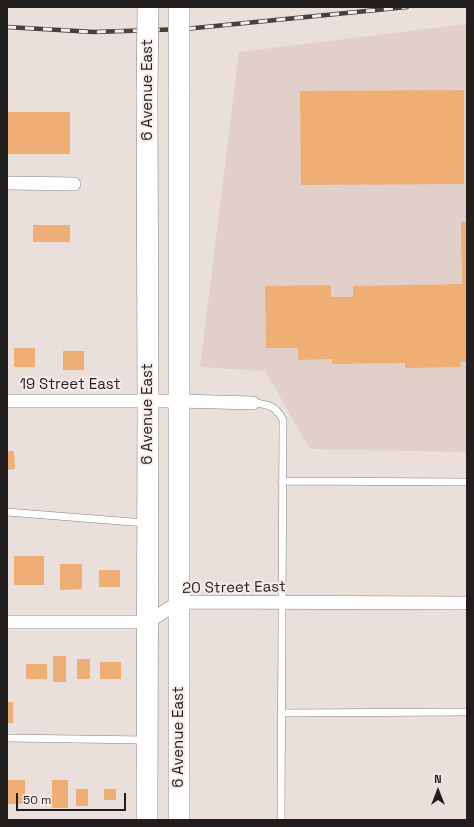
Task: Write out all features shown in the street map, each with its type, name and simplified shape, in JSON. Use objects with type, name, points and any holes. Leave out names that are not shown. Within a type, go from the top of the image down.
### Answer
[{"type":"main road","name":"6 Avenue East","points":[[147,820],[148,7]]},
{"type":"main road","name":"6 Avenue East","points":[[179,7],[179,820]]},
{"type":"street","points":[[7,183],[74,184]]},
{"type":"street","name":"19 Street East","points":[[7,401],[180,401],[253,403]]},
{"type":"street","name":"20 Street East","points":[[148,622],[179,602],[467,603]]},
{"type":"street","points":[[7,622],[148,622]]},
{"type":"lane","points":[[253,403],[272,406],[277,410],[283,420],[281,820]]},
{"type":"lane","points":[[282,481],[467,482]]},
{"type":"lane","points":[[7,512],[147,523]]},
{"type":"lane","points":[[282,713],[467,712]]},
{"type":"lane","points":[[7,738],[148,740]]},
{"type":"shaded area","points":[[467,24],[467,452],[310,449],[265,371],[200,367],[239,52]]},
{"type":"building","points":[[464,90],[464,184],[301,185],[300,91]]},
{"type":"building","points":[[7,112],[70,112],[70,154],[7,154]]},
{"type":"building","points":[[461,222],[467,222],[467,362],[460,362],[461,367],[405,368],[405,363],[332,364],[332,359],[298,360],[298,348],[266,348],[265,286],[331,285],[331,297],[353,297],[353,286],[462,284]]},
{"type":"building","points":[[33,225],[70,225],[70,242],[33,242]]},
{"type":"building","points":[[14,348],[35,348],[35,367],[14,367]]},
{"type":"building","points":[[63,351],[84,351],[84,370],[63,370]]},
{"type":"building","points":[[7,451],[14,451],[15,469],[7,470]]},
{"type":"building","points":[[14,556],[44,556],[44,585],[14,585]]},
{"type":"building","points":[[60,564],[82,564],[82,589],[60,590]]},
{"type":"building","points":[[99,570],[120,570],[120,587],[99,587]]},
{"type":"building","points":[[53,656],[66,656],[66,682],[53,682]]},
{"type":"building","points":[[77,659],[90,659],[90,679],[77,679]]},
{"type":"building","points":[[100,662],[121,662],[121,679],[100,679]]},
{"type":"building","points":[[26,664],[47,664],[47,679],[26,679]]},
{"type":"building","points":[[7,702],[13,702],[13,723],[7,723]]},
{"type":"building","points":[[7,780],[25,780],[25,804],[7,804]]},
{"type":"building","points":[[52,780],[68,780],[68,808],[52,808]]},
{"type":"building","points":[[76,789],[88,789],[88,806],[76,806]]},
{"type":"building","points":[[104,789],[116,789],[116,800],[104,800]]},
{"type":"railway","points":[[7,27],[94,32],[185,29],[407,7]]}]
